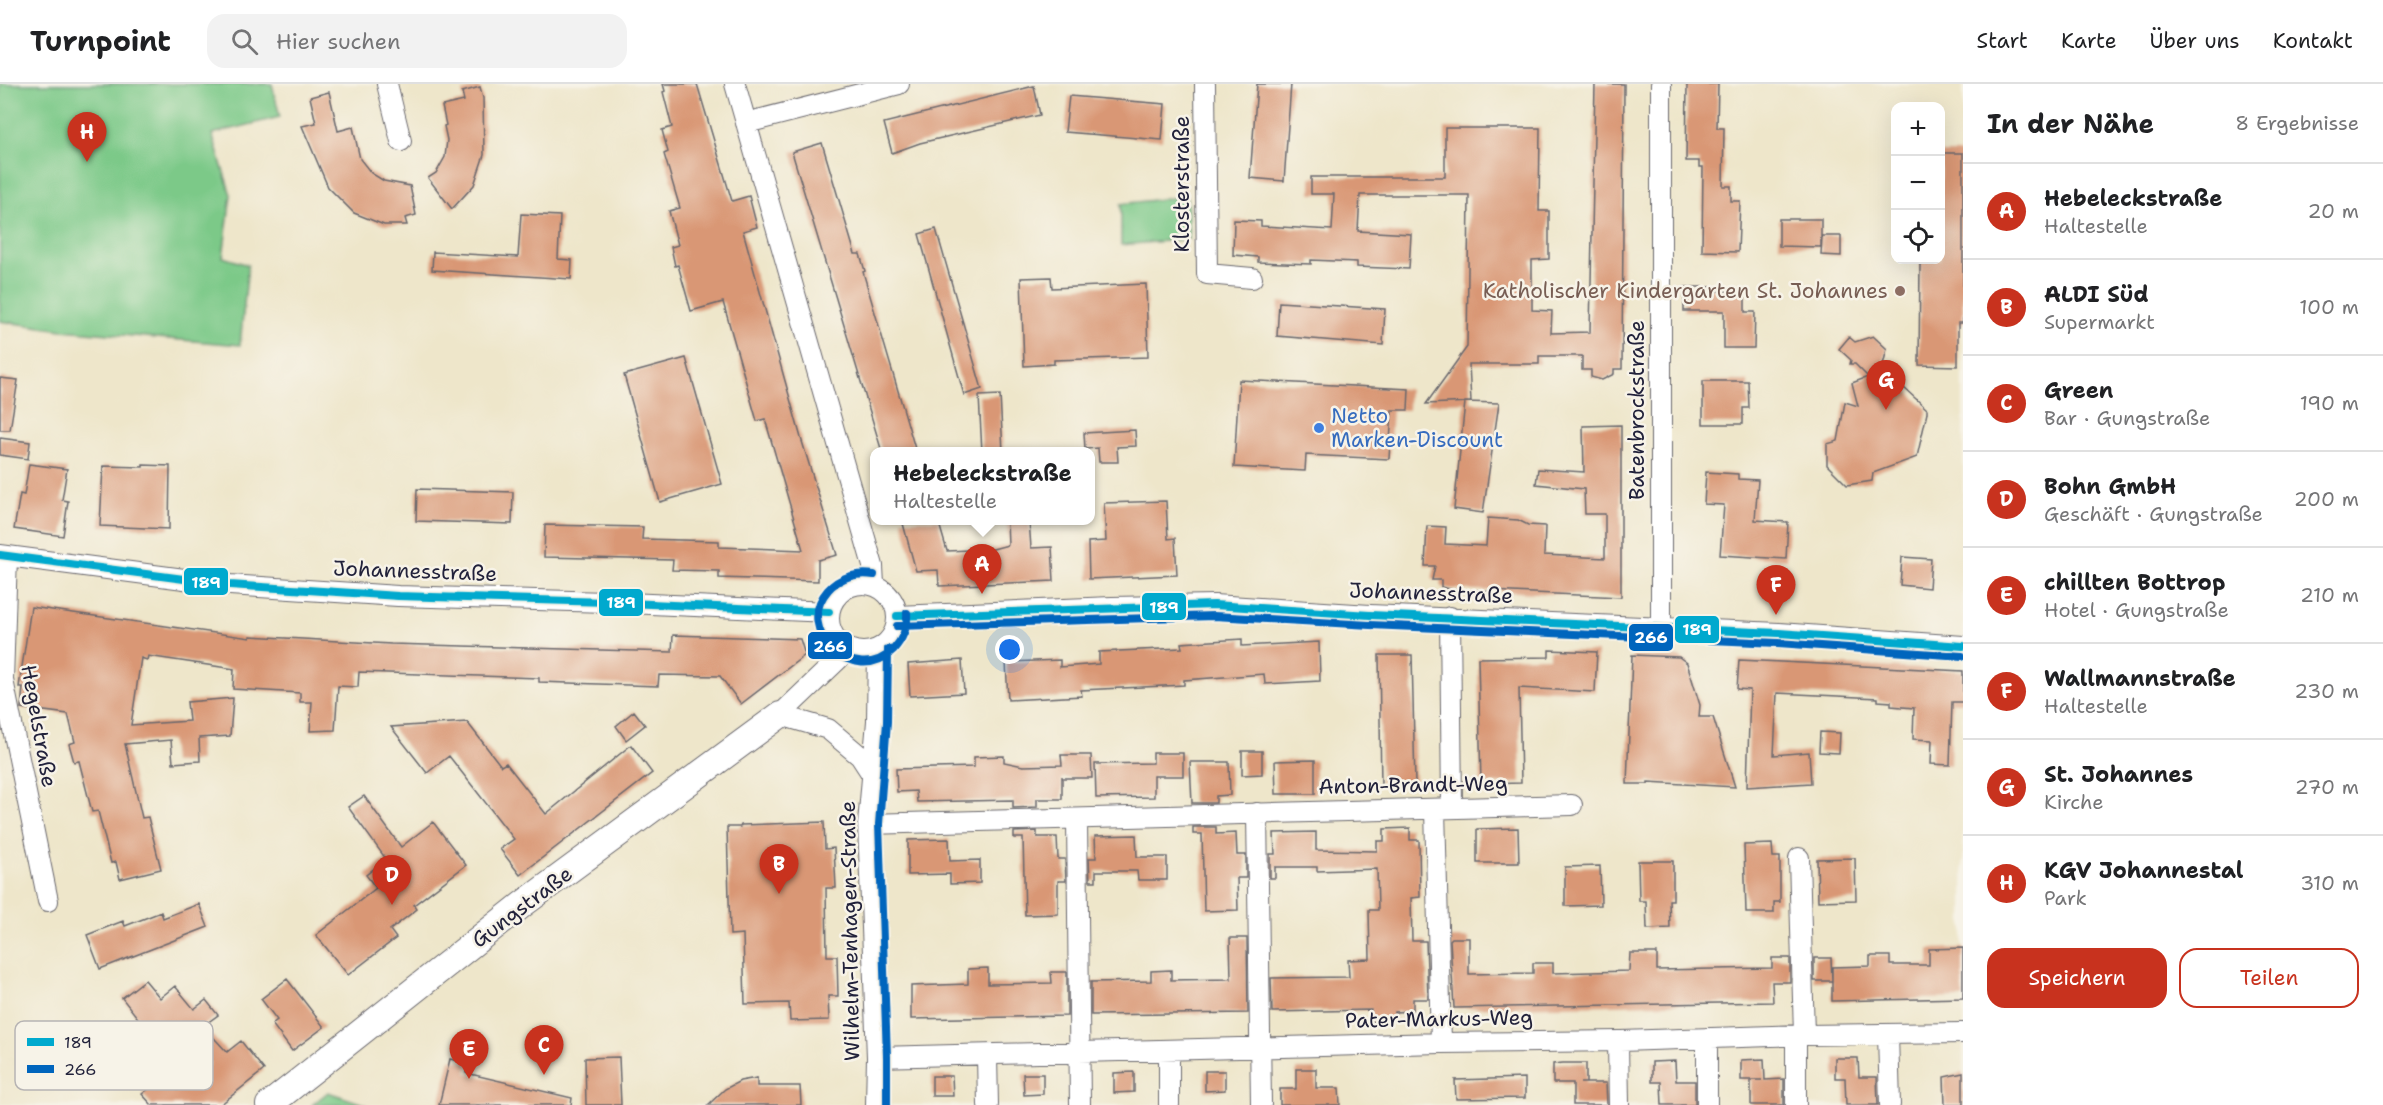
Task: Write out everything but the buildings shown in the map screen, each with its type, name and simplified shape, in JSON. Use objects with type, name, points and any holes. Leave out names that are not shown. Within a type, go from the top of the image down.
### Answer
[{"type":"street","points":[[387,84],[401,141]]},
{"type":"street","points":[[735,84],[873,566],[874,585]]},
{"type":"street","points":[[746,123],[899,84]]},
{"type":"street","name":"Klosterstraße","points":[[1205,84],[1207,274],[1252,278]]},
{"type":"street","name":"Batenbrockstraße","points":[[1661,84],[1661,627]]},
{"type":"street","name":"Johannesstraße","points":[[3,556],[230,585],[398,596],[829,612]]},
{"type":"street","name":"Hegelstraße","points":[[3,556],[3,680],[48,901]]},
{"type":"street","points":[[864,583],[874,585],[888,594],[896,608],[895,632],[885,645],[878,649],[863,652],[849,650],[841,645],[830,630],[829,612],[832,602],[845,588],[864,583]]},
{"type":"street","name":"Johannesstraße","points":[[897,616],[1183,605],[1661,627],[1963,646]]},
{"type":"street","points":[[1441,1043],[1443,809],[1450,617]]},
{"type":"street","name":"Wilhelm-Tenhagen-Straße","points":[[876,1105],[877,1057],[868,824],[877,721],[878,649]]},
{"type":"street","name":"Gungstraße","points":[[269,1105],[523,904],[780,715],[849,650]]},
{"type":"street","points":[[780,715],[828,729],[860,756],[873,776]]},
{"type":"street","name":"Anton-Brandt-Weg","points":[[868,824],[1572,806]]},
{"type":"street","points":[[1257,813],[1261,1105]]},
{"type":"street","points":[[1077,819],[1080,1105]]},
{"type":"street","points":[[1796,1105],[1800,1035],[1799,858]]},
{"type":"street","name":"Pater-Markus-Weg","points":[[877,1057],[1963,1033]]},
{"type":"street","points":[[1888,1034],[1890,1105]]},
{"type":"street","points":[[1707,1038],[1707,1105]]},
{"type":"street","points":[[1618,1041],[1619,1105]]},
{"type":"street","points":[[1168,1050],[1169,1105]]},
{"type":"street","points":[[987,1054],[988,1105]]},
{"type":"green space","points":[[0,84],[272,84],[280,117],[212,134],[231,195],[223,257],[248,265],[240,345],[62,330],[0,321]]},
{"type":"green space","points":[[1187,196],[1189,239],[1121,245],[1121,204]]},
{"type":"green space","points":[[328,1092],[366,1105],[312,1105]]},
{"type":"transit line","name":"189","points":[[0,555],[230,585],[398,596],[829,612]]},
{"type":"transit line","name":"266","points":[[874,575],[855,575],[843,579],[828,590],[819,606],[818,622],[823,637],[833,650],[846,659],[862,662],[878,660],[900,642],[906,628],[907,613]]},
{"type":"transit line","name":"189","points":[[897,616],[1214,605],[1370,615],[1779,633],[1963,646]]},
{"type":"transit line","name":"266","points":[[897,626],[1214,616],[1778,643],[1962,656]]},
{"type":"transit line","name":"266","points":[[887,1105],[879,824],[887,722],[888,649]]},
{"type":"place","name":"KGV Johannestal","points":[[87,162]]},
{"type":"place","name":"Katholischer Kindergarten St. Johannes","points":[[1900,291]]},
{"type":"place","name":"St. Johannes","points":[[1886,410]]},
{"type":"place","name":"Netto Marken-Discount","points":[[1319,428]]},
{"type":"place","name":"Hebeleckstraße","points":[[982,594]]},
{"type":"place","name":"Wallmannstraße","points":[[1776,615]]},
{"type":"place","name":"ALDI Süd","points":[[779,894]]},
{"type":"place","name":"Bohn GmbH","points":[[392,905]]},
{"type":"place","name":"Green","points":[[544,1075]]},
{"type":"place","name":"chillten Bottrop","points":[[469,1079]]}]
